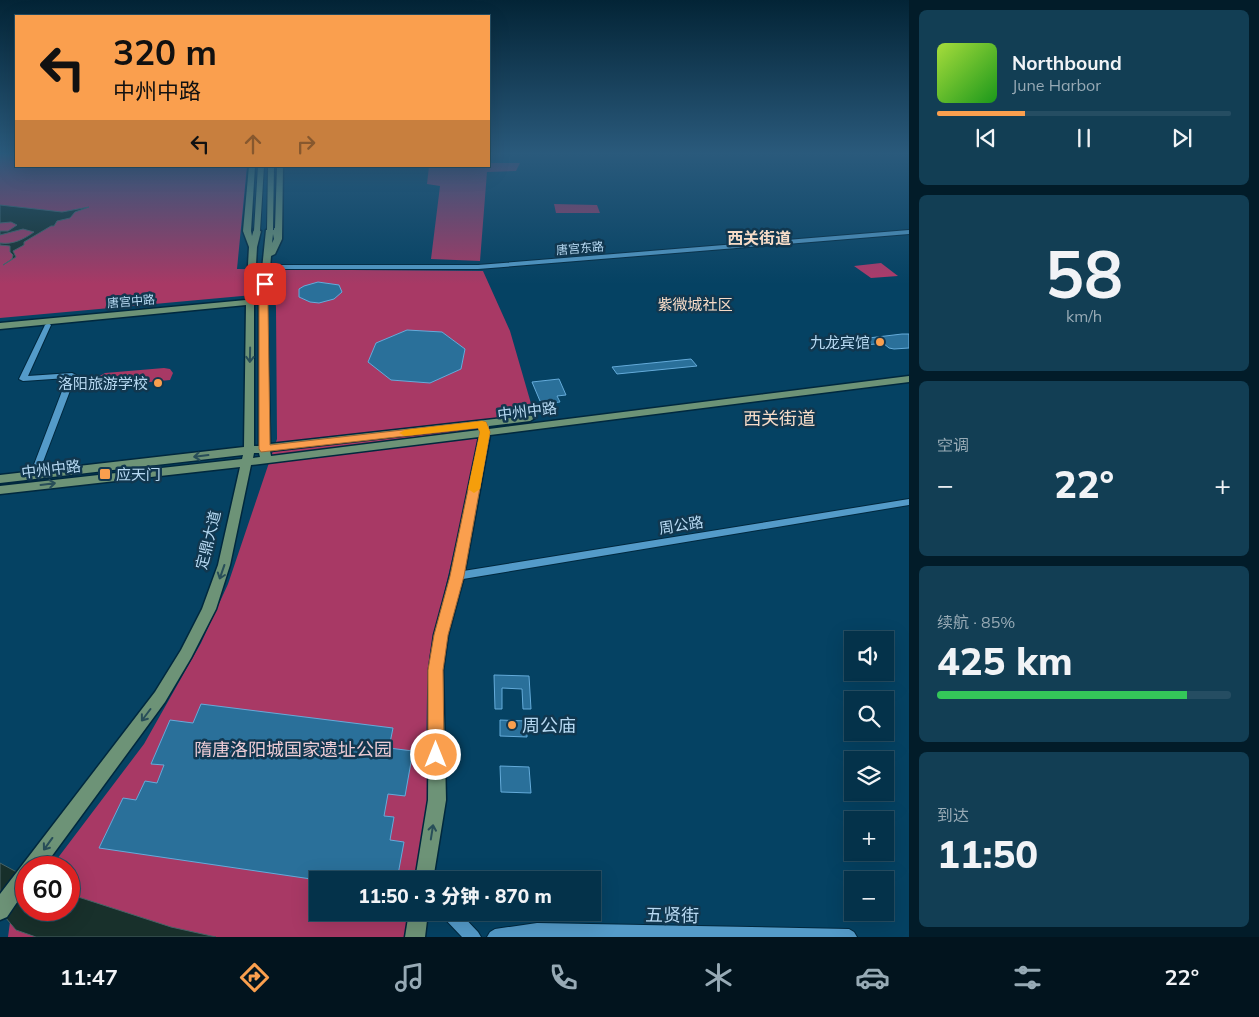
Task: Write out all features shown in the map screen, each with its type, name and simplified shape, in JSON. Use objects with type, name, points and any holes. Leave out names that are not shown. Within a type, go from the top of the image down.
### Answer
[{"type":"main road","points":[[250,197],[248,233],[254,247]]},
{"type":"main road","name":"定鼎大道","points":[[40,856],[160,697],[186,654],[209,609],[224,565],[248,456],[250,304],[259,197]]},
{"type":"main road","points":[[272,197],[274,230]]},
{"type":"main road","points":[[265,455],[264,303],[267,264],[274,230],[277,197]]},
{"type":"main road","points":[[248,233],[254,234],[257,231]]},
{"type":"main road","name":"唐宫中路","points":[[0,327],[264,303]]},
{"type":"main road","name":"唐宫中路","points":[[0,327],[48,325],[250,304]]},
{"type":"main road","name":"中州中路","points":[[0,479],[265,455],[909,374]]},
{"type":"main road","name":"中州中路","points":[[483,428],[909,380]]},
{"type":"main road","points":[[426,871],[437,800],[436,670],[441,635],[457,576],[483,428]]},
{"type":"main road","name":"中州中路","points":[[0,490],[248,456]]},
{"type":"main road","points":[[0,910],[15,889]]},
{"type":"main road","points":[[415,937],[417,921]]},
{"type":"street","name":"唐宫东路","points":[[252,267],[267,264],[478,267],[909,231]]},
{"type":"street","points":[[34,475],[72,374],[23,379],[48,325]]},
{"type":"street","name":"周公路","points":[[457,576],[909,502]]},
{"type":"street","points":[[457,921],[473,937]]},
{"type":"street","name":"五贤街","points":[[495,937],[537,931],[849,937]]},
{"type":"green space","name":"隋唐洛阳城国家遗址公园","points":[[0,197],[244,197],[237,269],[483,271],[510,331],[532,407],[509,414],[478,449],[430,653],[426,762],[429,798],[417,871],[309,871],[309,921],[407,921],[404,937],[8,937],[10,922],[15,918],[15,921],[80,921],[80,856],[59,856],[144,744],[201,643],[228,584],[277,439],[275,293],[0,318]]},
{"type":"green space","points":[[439,197],[485,197],[480,261],[431,259]]},
{"type":"green space","points":[[554,204],[597,205],[600,213],[556,213]]},
{"type":"green space","points":[[170,369],[173,373],[170,380],[100,387],[95,383],[98,377],[105,373]]},
{"type":"shaded area","points":[[0,205],[62,212],[89,207],[75,212],[70,218],[57,221],[54,226],[24,242],[24,245],[13,251],[16,257],[3,265],[12,259],[13,255],[10,252],[10,246],[0,245],[0,243],[18,241],[34,232],[23,229],[0,235],[0,231],[8,231],[17,225],[11,222],[0,223]]},
{"type":"shaded area","points":[[881,263],[898,276],[871,278],[854,266]]},
{"type":"shaded area","points":[[0,863],[15,871],[15,921],[80,921],[80,898],[171,927],[216,937],[36,937],[16,930],[0,911]]},
{"type":"building","points":[[318,282],[339,285],[342,292],[334,299],[319,303],[310,302],[299,297],[299,289]]},
{"type":"building","points":[[407,330],[442,332],[465,349],[461,369],[430,383],[391,380],[368,362],[376,343]]},
{"type":"building","name":"九龙宾馆","points":[[909,334],[909,348],[894,349],[889,348],[883,343],[859,346],[852,340]]},
{"type":"building","points":[[691,359],[697,366],[617,374],[612,367]]},
{"type":"building","points":[[559,379],[566,395],[557,396],[560,402],[540,401],[532,382]]},
{"type":"building","points":[[494,675],[529,676],[531,709],[523,709],[522,689],[502,688],[502,709],[495,709]]},
{"type":"building","points":[[201,704],[393,728],[389,748],[413,751],[405,796],[388,794],[384,816],[394,817],[390,840],[404,842],[399,871],[309,871],[309,879],[99,848],[123,798],[136,800],[145,781],[157,783],[164,765],[151,764],[170,720],[193,723]]},
{"type":"building","points":[[500,720],[527,721],[527,737],[500,736]]},
{"type":"building","points":[[500,766],[529,767],[531,793],[501,792]]},
{"type":"slow traffic","points":[[405,433],[482,424],[485,432],[474,489]]},
{"type":"place","name":"九龙宾馆","points":[[880,342]]},
{"type":"place","name":"洛阳旅游学校","points":[[158,383]]},
{"type":"place","name":"应天门","points":[[105,474]]},
{"type":"place","name":"周公庙","points":[[512,725]]},
{"type":"district","name":"西关街道","points":[[759,238]]},
{"type":"district","name":"紫微城社区","points":[[695,304]]},
{"type":"district","name":"西关街道","points":[[779,418]]},
{"type":"route","points":[[265,284],[265,449],[482,424],[485,432],[457,576],[441,635],[436,670],[436,755]]}]
